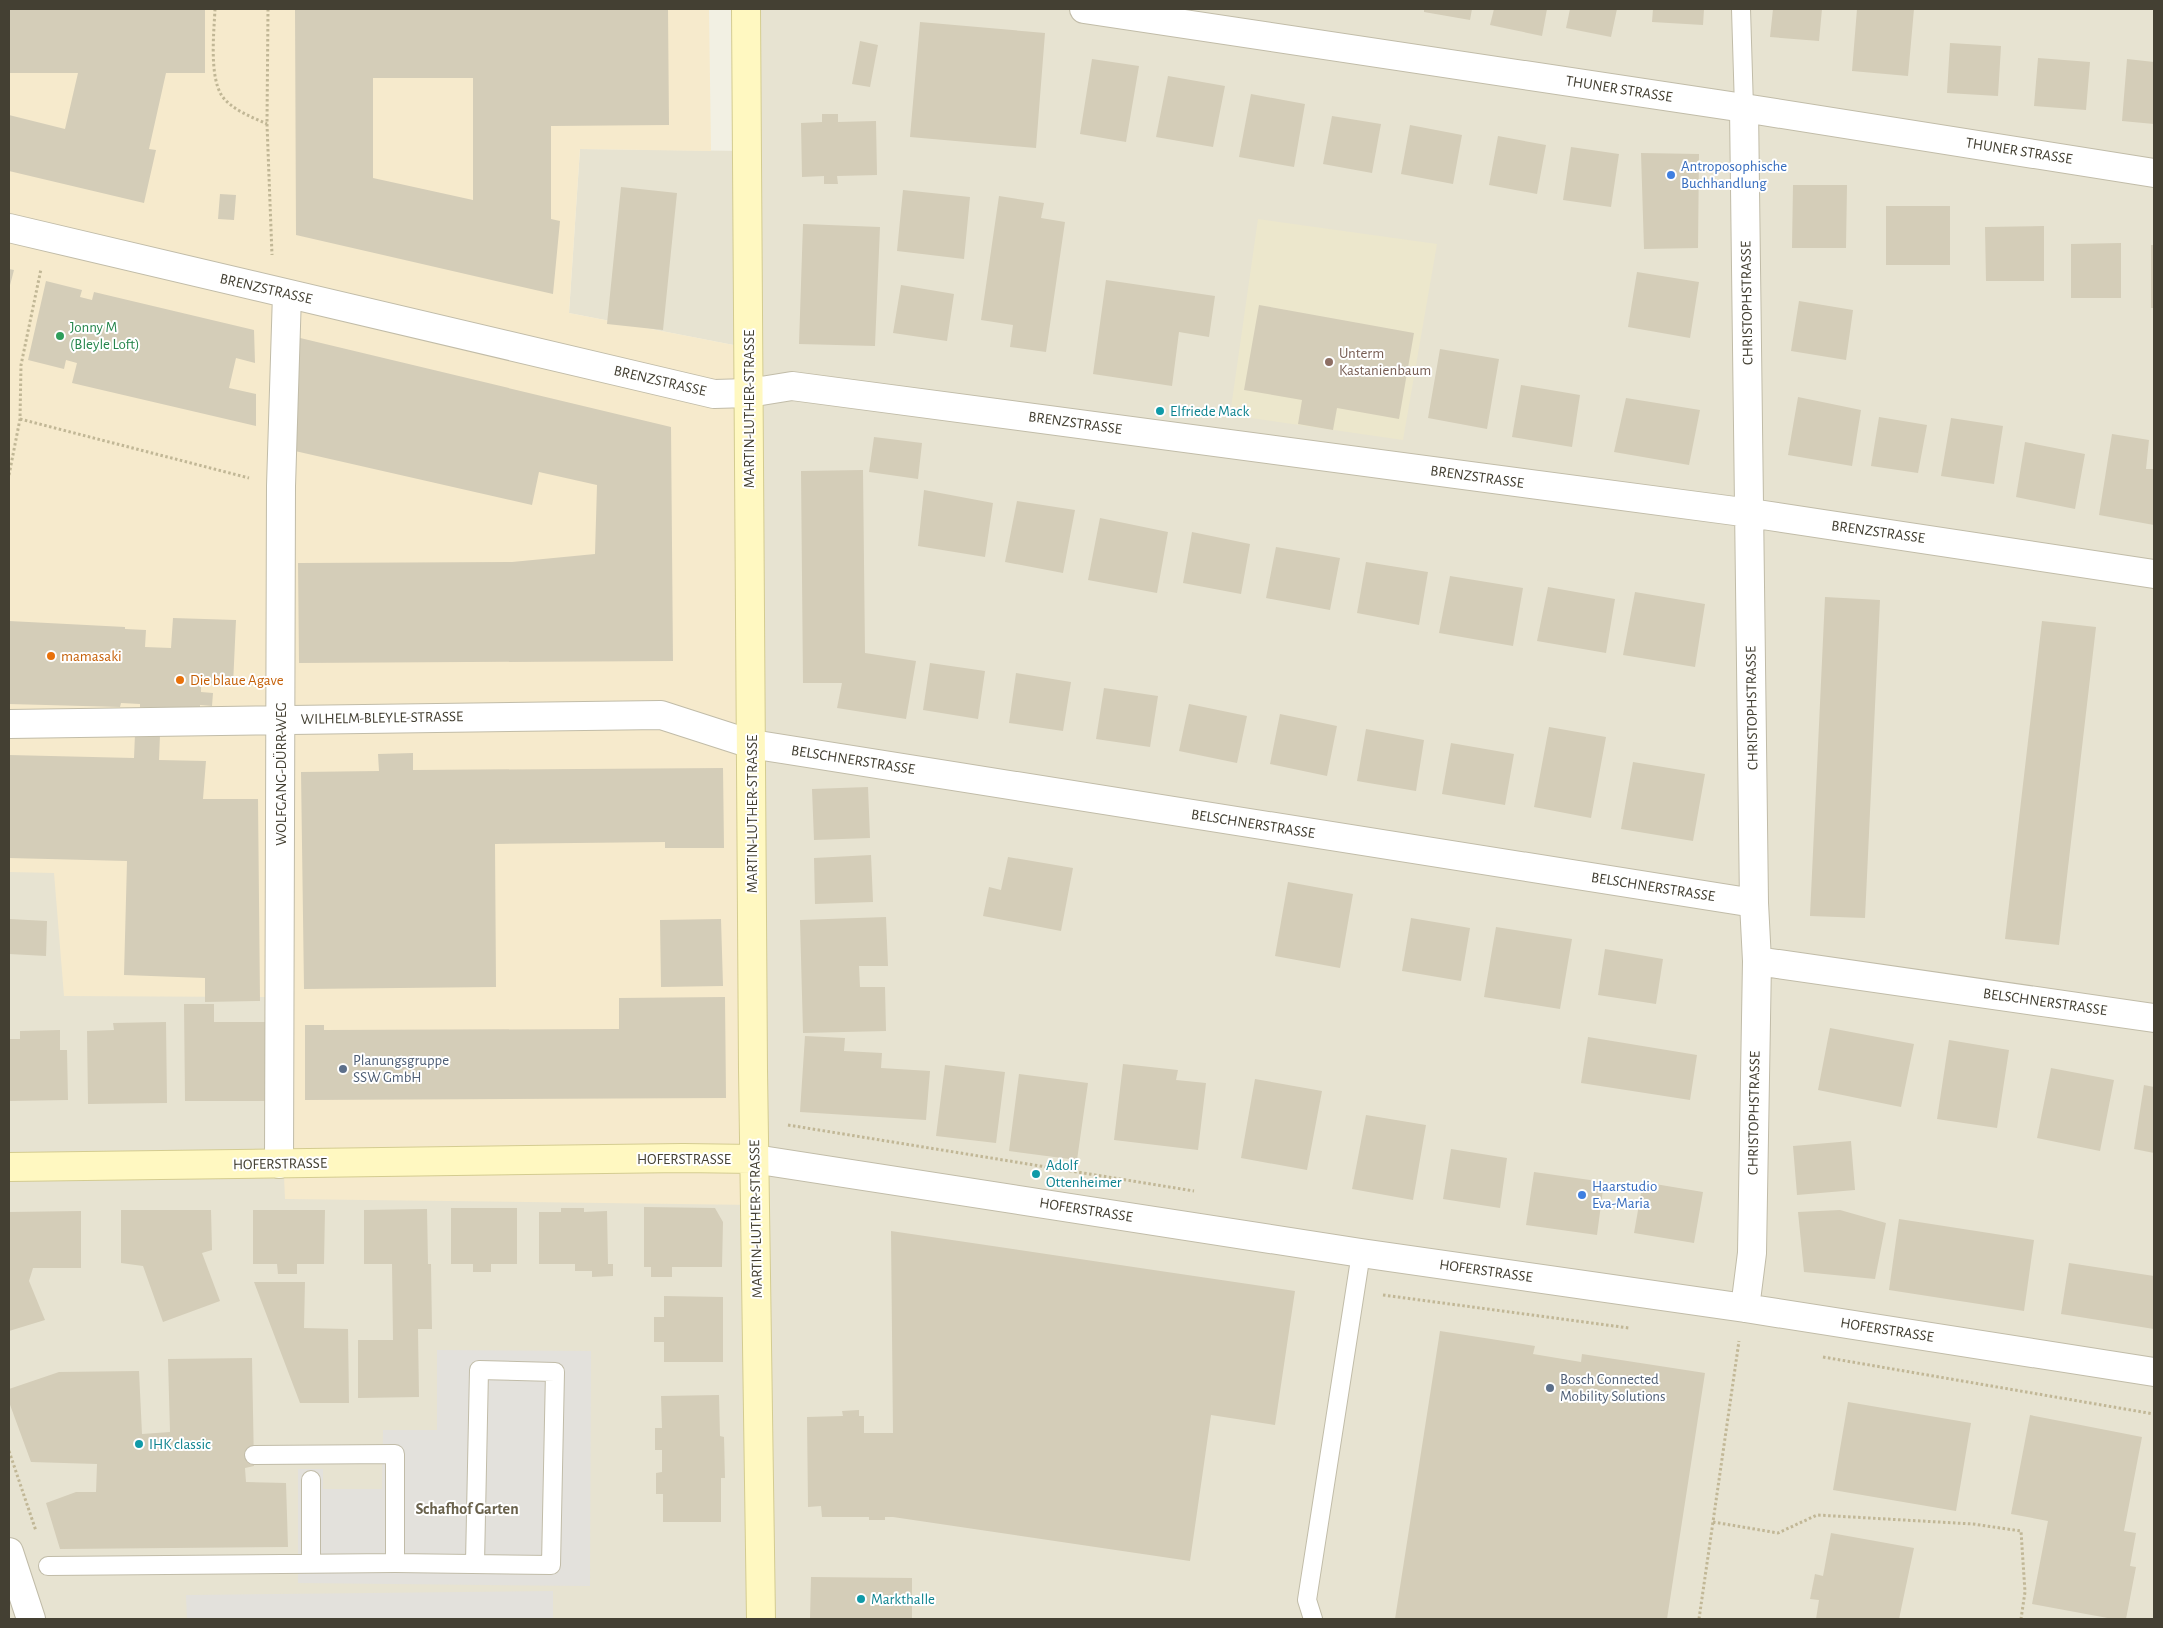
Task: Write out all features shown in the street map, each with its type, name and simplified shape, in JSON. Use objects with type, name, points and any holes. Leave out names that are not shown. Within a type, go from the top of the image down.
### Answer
[{"type":"street","name":"MARTIN-LUTHER-STRASSE","points":[[746,9],[754,1159],[761,1619]]},
{"type":"street","name":"THUNER STRASSE","points":[[1084,9],[1744,108],[2154,173]]},
{"type":"street","name":"CHRISTOPHSTRASSE","points":[[1744,108],[1754,903],[1757,961],[1752,1253],[1745,1308]]},
{"type":"street","name":"BRENZSTRASSE","points":[[9,228],[714,394],[749,393],[792,386],[1750,513],[2154,574]]},
{"type":"street","name":"WOLFGANG-DÜRR-WEG","points":[[280,293],[280,1164]]},
{"type":"street","name":"WILHELM-BLEYLE-STRASSE","points":[[9,724],[661,715],[751,744]]},
{"type":"street","name":"BELSCHNERSTRASSE","points":[[751,744],[1754,903]]},
{"type":"street","name":"BELSCHNERSTRASSE","points":[[1757,961],[2154,1018]]},
{"type":"street","name":"HOFERSTRASSE","points":[[9,1167],[683,1158],[754,1159],[1361,1253],[1745,1308],[2154,1372]]},
{"type":"street","points":[[9,1552],[31,1619]]},
{"type":"lane","points":[[1741,9],[1744,108]]},
{"type":"lane","points":[[1313,1619],[1307,1600],[1361,1253]]},
{"type":"lane","points":[[48,1566],[311,1563],[551,1564],[555,1372],[479,1370],[475,1563]]},
{"type":"lane","points":[[254,1455],[395,1454],[395,1563]]},
{"type":"lane","points":[[311,1480],[311,1563]]},
{"type":"path","points":[[215,9],[215,80],[223,96],[241,112],[268,124]]},
{"type":"path","points":[[268,9],[268,124],[280,293]]},
{"type":"path","points":[[9,475],[20,419],[21,365],[47,237]]},
{"type":"path","points":[[20,419],[281,486]]},
{"type":"path","points":[[1356,1292],[1630,1328]]},
{"type":"path","points":[[1699,1619],[1738,1342],[1745,1308]]},
{"type":"path","points":[[1738,1342],[1748,1344]]},
{"type":"path","points":[[1817,1355],[2154,1414]]},
{"type":"path","points":[[1713,1522],[1778,1533],[1817,1515],[1973,1524],[2021,1531],[2025,1592],[2021,1619]]},
{"type":"shaded area","points":[[9,9],[709,9],[711,151],[580,149],[569,313],[749,348],[756,1205],[285,1199],[276,997],[64,996],[54,873],[9,872]]},
{"type":"shaded area","points":[[746,9],[2154,9],[2154,1619],[9,1619],[9,872],[54,872],[749,348],[569,313],[580,149],[747,151]]},
{"type":"shaded area","points":[[1258,219],[1437,244],[1403,440],[1230,415]]},
{"type":"shaded area","points":[[437,1350],[591,1351],[590,1586],[298,1583],[298,1469],[323,1469],[323,1489],[382,1489],[383,1430],[437,1430]]},
{"type":"shaded area","points":[[553,1591],[553,1619],[187,1619],[186,1595]]},
{"type":"building","points":[[9,9],[205,9],[205,73],[166,73],[149,149],[156,150],[144,203],[9,171],[9,115],[65,129],[78,73],[9,73]]},
{"type":"building","points":[[295,9],[668,9],[669,125],[551,126],[551,219],[560,221],[553,294],[296,235]],"holes":[[[373,78],[473,78],[473,200],[373,178]]]},
{"type":"building","points":[[1424,9],[1472,9],[1470,20],[1424,12]]},
{"type":"building","points":[[1494,9],[1547,9],[1542,36],[1490,25]]},
{"type":"building","points":[[1570,9],[1617,9],[1611,37],[1566,28]]},
{"type":"building","points":[[1653,9],[1704,9],[1703,25],[1652,22]]},
{"type":"building","points":[[1773,9],[1822,9],[1819,41],[1770,37]]},
{"type":"building","points":[[1857,9],[1914,9],[1908,76],[1852,71]]},
{"type":"building","points":[[920,22],[1045,33],[1036,148],[910,137]]},
{"type":"building","points":[[860,41],[878,45],[870,87],[852,84]]},
{"type":"building","points":[[1950,43],[2001,46],[1998,96],[1947,93]]},
{"type":"building","points":[[2038,58],[2090,62],[2086,110],[2034,106]]},
{"type":"building","points":[[1092,59],[1139,66],[1126,142],[1080,134]]},
{"type":"building","points":[[2127,59],[2154,62],[2154,124],[2122,121]]},
{"type":"building","points":[[1168,76],[1225,86],[1213,147],[1156,137]]},
{"type":"building","points":[[1251,94],[1305,104],[1294,167],[1239,157]]},
{"type":"building","points":[[822,114],[838,114],[838,122],[876,121],[877,175],[837,176],[838,184],[824,184],[824,176],[802,177],[801,123],[822,122]]},
{"type":"building","points":[[1332,116],[1381,124],[1372,173],[1323,164]]},
{"type":"building","points":[[1410,125],[1462,135],[1453,184],[1401,174]]},
{"type":"building","points":[[1498,136],[1546,145],[1537,194],[1489,185]]},
{"type":"building","points":[[1571,147],[1619,154],[1611,207],[1563,200]]},
{"type":"building","points":[[1641,153],[1699,154],[1698,248],[1644,249]]},
{"type":"building","points":[[1793,185],[1847,185],[1846,248],[1792,248]]},
{"type":"building","points":[[621,187],[677,193],[663,330],[607,324]]},
{"type":"building","points":[[903,190],[970,197],[964,259],[897,251]]},
{"type":"building","points":[[220,194],[236,195],[234,220],[218,219]]},
{"type":"building","points":[[999,196],[1044,203],[1041,218],[1065,222],[1046,352],[1010,347],[1013,325],[981,320]]},
{"type":"building","points":[[1886,206],[1950,206],[1950,265],[1886,265]]},
{"type":"building","points":[[803,224],[880,227],[875,346],[799,344]]},
{"type":"building","points":[[2044,226],[2044,281],[1986,281],[1985,227]]},
{"type":"building","points":[[2121,243],[2121,298],[2071,298],[2071,244]]},
{"type":"building","points":[[2151,245],[2154,245],[2154,308],[2151,308]]},
{"type":"building","points":[[9,269],[14,270],[9,289]]},
{"type":"building","points":[[1637,272],[1699,282],[1690,338],[1628,327]]},
{"type":"building","points":[[1106,280],[1215,296],[1209,337],[1179,332],[1172,386],[1093,374]]},
{"type":"building","points":[[46,281],[82,290],[80,297],[92,300],[94,292],[254,330],[255,363],[236,358],[229,388],[256,394],[256,426],[72,383],[77,363],[66,360],[64,369],[28,360]]},
{"type":"building","points":[[901,285],[954,294],[947,341],[893,333]]},
{"type":"building","points":[[1799,301],[1853,310],[1846,360],[1791,351]]},
{"type":"building","name":"Unterm Kastanienbaum","points":[[1259,305],[1414,333],[1399,419],[1337,408],[1333,430],[1298,424],[1302,400],[1244,390]]},
{"type":"building","points":[[296,337],[671,427],[673,661],[299,663],[298,563],[512,562],[595,554],[597,485],[539,472],[532,505],[295,451]]},
{"type":"building","points":[[1440,349],[1499,359],[1487,429],[1428,418]]},
{"type":"building","points":[[1521,385],[1580,395],[1572,447],[1512,437]]},
{"type":"building","points":[[1798,397],[1861,410],[1852,466],[1788,455]]},
{"type":"building","points":[[1626,398],[1700,410],[1689,465],[1614,452]]},
{"type":"building","points":[[1879,417],[1927,425],[1918,473],[1871,466]]},
{"type":"building","points":[[1951,418],[2003,426],[1994,484],[1941,476]]},
{"type":"building","points":[[2112,434],[2149,440],[2146,469],[2154,469],[2154,525],[2099,515]]},
{"type":"building","points":[[874,437],[922,443],[918,479],[869,472]]},
{"type":"building","points":[[2025,442],[2085,454],[2075,509],[2016,497]]},
{"type":"building","points":[[863,470],[865,653],[916,661],[906,719],[837,708],[842,683],[803,683],[801,471]]},
{"type":"building","points":[[924,490],[993,503],[985,557],[918,546]]},
{"type":"building","points":[[1017,501],[1075,510],[1063,573],[1005,562]]},
{"type":"building","points":[[1100,518],[1168,532],[1157,593],[1088,580]]},
{"type":"building","points":[[1192,532],[1250,544],[1241,594],[1183,583]]},
{"type":"building","points":[[1276,547],[1340,558],[1330,610],[1266,598]]},
{"type":"building","points":[[1366,562],[1428,572],[1419,625],[1357,613]]},
{"type":"building","points":[[1450,576],[1523,588],[1513,646],[1439,633]]},
{"type":"building","points":[[1548,587],[1615,599],[1606,653],[1537,641]]},
{"type":"building","points":[[1635,592],[1705,604],[1695,667],[1623,655]]},
{"type":"building","points":[[1825,597],[1880,600],[1865,918],[1810,916]]},
{"type":"building","points":[[173,618],[236,620],[233,685],[201,683],[201,692],[213,693],[212,706],[200,705],[200,709],[140,707],[140,704],[121,703],[120,707],[9,704],[9,621],[125,627],[125,629],[146,630],[145,647],[171,648]]},
{"type":"building","points":[[2042,621],[2096,627],[2059,945],[2005,939]]},
{"type":"building","points":[[930,663],[985,671],[978,719],[923,710]]},
{"type":"building","points":[[1016,673],[1071,682],[1063,731],[1009,723]]},
{"type":"building","points":[[1104,688],[1158,696],[1150,747],[1096,739]]},
{"type":"building","points":[[1189,704],[1247,716],[1237,763],[1179,751]]},
{"type":"building","points":[[1280,714],[1337,726],[1327,776],[1270,764]]},
{"type":"building","points":[[1549,727],[1606,737],[1591,818],[1534,807]]},
{"type":"building","points":[[1366,729],[1424,740],[1416,791],[1357,781]]},
{"type":"building","points":[[135,734],[160,735],[159,760],[206,761],[203,799],[258,799],[260,1001],[205,1002],[205,978],[124,975],[127,861],[9,858],[9,755],[134,758]]},
{"type":"building","points":[[1451,743],[1514,754],[1505,805],[1442,794]]},
{"type":"building","points":[[413,753],[413,770],[723,768],[724,848],[665,848],[665,842],[495,844],[496,987],[304,989],[301,772],[379,771],[378,754]]},
{"type":"building","points":[[1633,762],[1705,774],[1693,841],[1621,829]]},
{"type":"building","points":[[868,787],[870,838],[814,840],[812,789]]},
{"type":"building","points":[[871,855],[873,902],[815,904],[814,858]]},
{"type":"building","points":[[1008,857],[1073,868],[1061,931],[983,916],[989,887],[1001,890]]},
{"type":"building","points":[[1288,882],[1353,894],[1340,968],[1275,956]]},
{"type":"building","points":[[886,917],[888,966],[859,966],[860,987],[885,987],[886,1031],[803,1033],[800,920]]},
{"type":"building","points":[[1411,918],[1470,928],[1461,981],[1402,971]]},
{"type":"building","points":[[9,919],[47,921],[46,956],[9,954]]},
{"type":"building","points":[[721,919],[723,986],[661,987],[660,920]]},
{"type":"building","points":[[1496,927],[1572,939],[1560,1009],[1484,997]]},
{"type":"building","points":[[1605,949],[1663,959],[1656,1004],[1598,995]]},
{"type":"building","points":[[725,997],[726,1098],[305,1100],[305,1025],[324,1025],[324,1030],[619,1029],[619,998]]},
{"type":"building","points":[[184,1004],[214,1004],[214,1022],[267,1022],[267,1101],[185,1101]]},
{"type":"building","points":[[166,1022],[167,1103],[88,1104],[87,1031],[114,1030],[113,1023]]},
{"type":"building","points":[[1830,1028],[1914,1044],[1901,1107],[1818,1090]]},
{"type":"building","points":[[60,1030],[60,1050],[67,1050],[68,1100],[9,1101],[9,1039],[20,1039],[20,1031]]},
{"type":"building","points":[[805,1036],[845,1038],[844,1051],[882,1053],[881,1068],[930,1071],[926,1120],[800,1112]]},
{"type":"building","points":[[1588,1037],[1697,1055],[1690,1100],[1581,1083]]},
{"type":"building","points":[[1949,1040],[2009,1050],[1997,1128],[1937,1119]]},
{"type":"building","points":[[1123,1064],[1178,1070],[1176,1080],[1206,1083],[1198,1150],[1114,1140]]},
{"type":"building","points":[[945,1065],[1005,1072],[996,1143],[936,1136]]},
{"type":"building","points":[[2051,1068],[2114,1080],[2100,1151],[2037,1138]]},
{"type":"building","points":[[1019,1074],[1088,1083],[1077,1160],[1009,1151]]},
{"type":"building","points":[[1255,1079],[1322,1091],[1307,1170],[1241,1158]]},
{"type":"building","points":[[2144,1085],[2154,1087],[2154,1153],[2134,1149]]},
{"type":"building","points":[[1366,1115],[1426,1125],[1413,1200],[1352,1189]]},
{"type":"building","points":[[1851,1141],[1855,1190],[1797,1195],[1793,1146]]},
{"type":"building","points":[[1451,1149],[1507,1158],[1500,1208],[1443,1199]]},
{"type":"building","points":[[1534,1172],[1604,1182],[1597,1235],[1526,1225]]},
{"type":"building","points":[[1643,1182],[1703,1192],[1694,1243],[1634,1233]]},
{"type":"building","points":[[644,1207],[715,1208],[723,1222],[722,1267],[672,1267],[672,1277],[651,1277],[651,1267],[644,1267]]},
{"type":"building","points":[[451,1208],[517,1208],[517,1264],[491,1264],[491,1272],[473,1272],[473,1264],[451,1264]]},
{"type":"building","points":[[561,1208],[584,1208],[584,1212],[607,1211],[608,1264],[613,1264],[613,1276],[592,1277],[592,1271],[575,1271],[575,1264],[539,1264],[539,1212],[561,1212]]},
{"type":"building","points":[[427,1209],[428,1264],[431,1264],[432,1329],[418,1329],[419,1397],[358,1398],[358,1340],[393,1340],[392,1264],[364,1264],[364,1210]]},
{"type":"building","points":[[121,1210],[211,1210],[212,1250],[202,1253],[220,1301],[163,1322],[143,1266],[121,1263]]},
{"type":"building","points":[[253,1210],[325,1210],[324,1264],[297,1264],[297,1274],[278,1274],[277,1264],[253,1264]]},
{"type":"building","points":[[1840,1210],[1886,1223],[1875,1279],[1804,1272],[1798,1212]]},
{"type":"building","points":[[81,1211],[81,1268],[33,1268],[29,1281],[45,1320],[9,1331],[9,1212]]},
{"type":"building","points":[[1899,1219],[2034,1240],[2024,1311],[1889,1290]]},
{"type":"building","points":[[891,1231],[1295,1291],[1275,1425],[1211,1415],[1190,1561],[893,1517],[885,1517],[885,1520],[869,1520],[869,1517],[822,1517],[821,1506],[808,1507],[807,1417],[843,1416],[842,1411],[859,1410],[859,1416],[864,1416],[864,1433],[893,1433]]},
{"type":"building","points":[[2069,1263],[2154,1276],[2154,1329],[2061,1314]]},
{"type":"building","points":[[254,1282],[305,1282],[304,1328],[348,1329],[349,1403],[300,1403]]},
{"type":"building","points":[[664,1296],[723,1297],[723,1362],[664,1362],[664,1342],[654,1342],[654,1317],[664,1317]]},
{"type":"building","points":[[1440,1331],[1535,1346],[1533,1354],[1581,1362],[1582,1354],[1705,1373],[1667,1619],[1395,1619]]},
{"type":"building","name":"IHK classic","points":[[252,1358],[254,1466],[245,1468],[246,1482],[286,1483],[288,1547],[60,1549],[46,1503],[76,1492],[96,1492],[97,1464],[31,1462],[9,1402],[9,1389],[59,1372],[139,1371],[142,1434],[170,1432],[168,1359]]},
{"type":"building","points":[[719,1395],[720,1436],[724,1437],[725,1478],[721,1478],[721,1522],[663,1522],[663,1494],[656,1494],[656,1473],[662,1472],[662,1450],[655,1450],[655,1428],[662,1428],[661,1396]]},
{"type":"building","points":[[1848,1402],[1971,1423],[1956,1511],[1833,1490]]},
{"type":"building","points":[[2030,1415],[2142,1437],[2124,1531],[2136,1533],[2130,1566],[2136,1567],[2126,1619],[2113,1619],[2032,1604],[2048,1521],[2011,1514]]},
{"type":"building","points":[[1831,1533],[1914,1548],[1899,1619],[1816,1619],[1819,1600],[1810,1599],[1815,1574],[1823,1576]]},
{"type":"building","name":"Markthalle","points":[[811,1577],[912,1578],[912,1619],[810,1619]]},
{"type":"place","name":"Antroposophische Buchhandlung","points":[[1671,175]]},
{"type":"place","name":"Jonny M (Bleyle Loft)","points":[[60,336]]},
{"type":"place","name":"Unterm Kastanienbaum","points":[[1329,362]]},
{"type":"place","name":"Elfriede Mack","points":[[1160,411]]},
{"type":"place","name":"mamasaki","points":[[51,656]]},
{"type":"place","name":"Die blaue Agave","points":[[180,680]]},
{"type":"place","name":"Planungsgruppe SSW GmbH","points":[[343,1069]]},
{"type":"place","name":"Adolf Ottenheimer","points":[[1036,1174]]},
{"type":"place","name":"Haarstudio Eva-Maria","points":[[1582,1195]]},
{"type":"place","name":"Bosch Connected Mobility Solutions","points":[[1550,1388]]},
{"type":"place","name":"IHK classic","points":[[139,1444]]},
{"type":"place","name":"Markthalle","points":[[861,1599]]},
{"type":"district","name":"Schafhof Garten","points":[[467,1509]]}]
